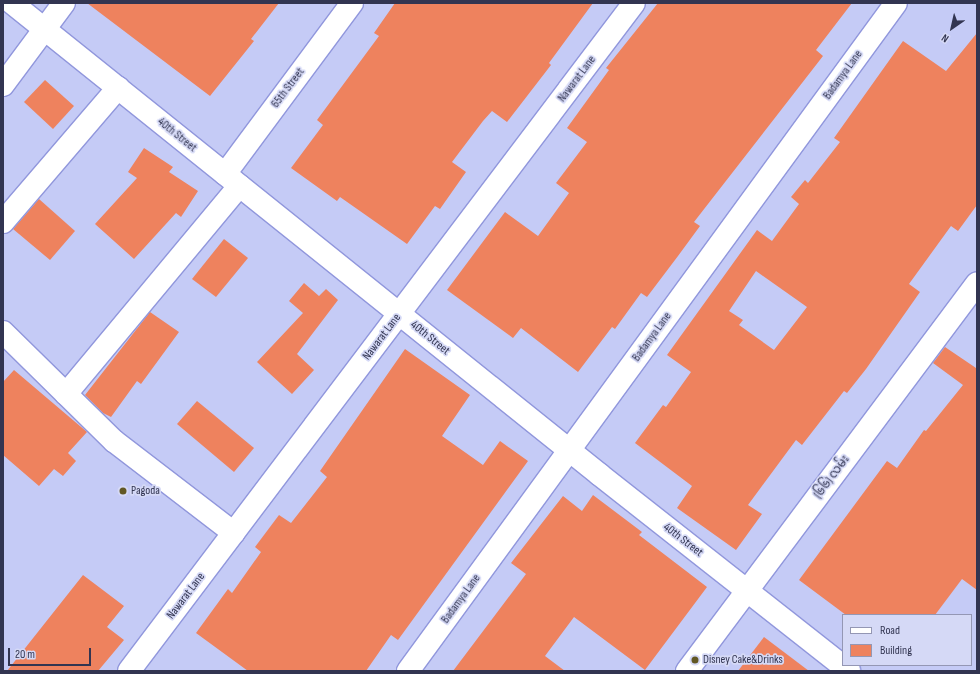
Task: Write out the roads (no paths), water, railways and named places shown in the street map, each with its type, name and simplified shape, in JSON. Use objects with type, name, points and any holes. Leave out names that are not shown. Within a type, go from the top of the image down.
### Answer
[{"type":"street","name":"40th Street","points":[[12,3],[569,450],[842,665]]},
{"type":"street","points":[[3,85],[64,3]]},
{"type":"street","name":"65th Street","points":[[66,394],[232,180],[352,3]]},
{"type":"street","name":"Nawarat Lane","points":[[129,671],[634,3]]},
{"type":"street","name":"Badamya Lane","points":[[408,671],[896,3]]},
{"type":"street","points":[[3,222],[118,88]]},
{"type":"street","name":"(၆၆) လမ်း","points":[[688,671],[977,283]]},
{"type":"street","points":[[3,332],[114,441],[234,533]]},
{"type":"place","name":"Pagoda","points":[[123,491]]},
{"type":"place","name":"Disney Cake&Drinks","points":[[695,660]]}]
